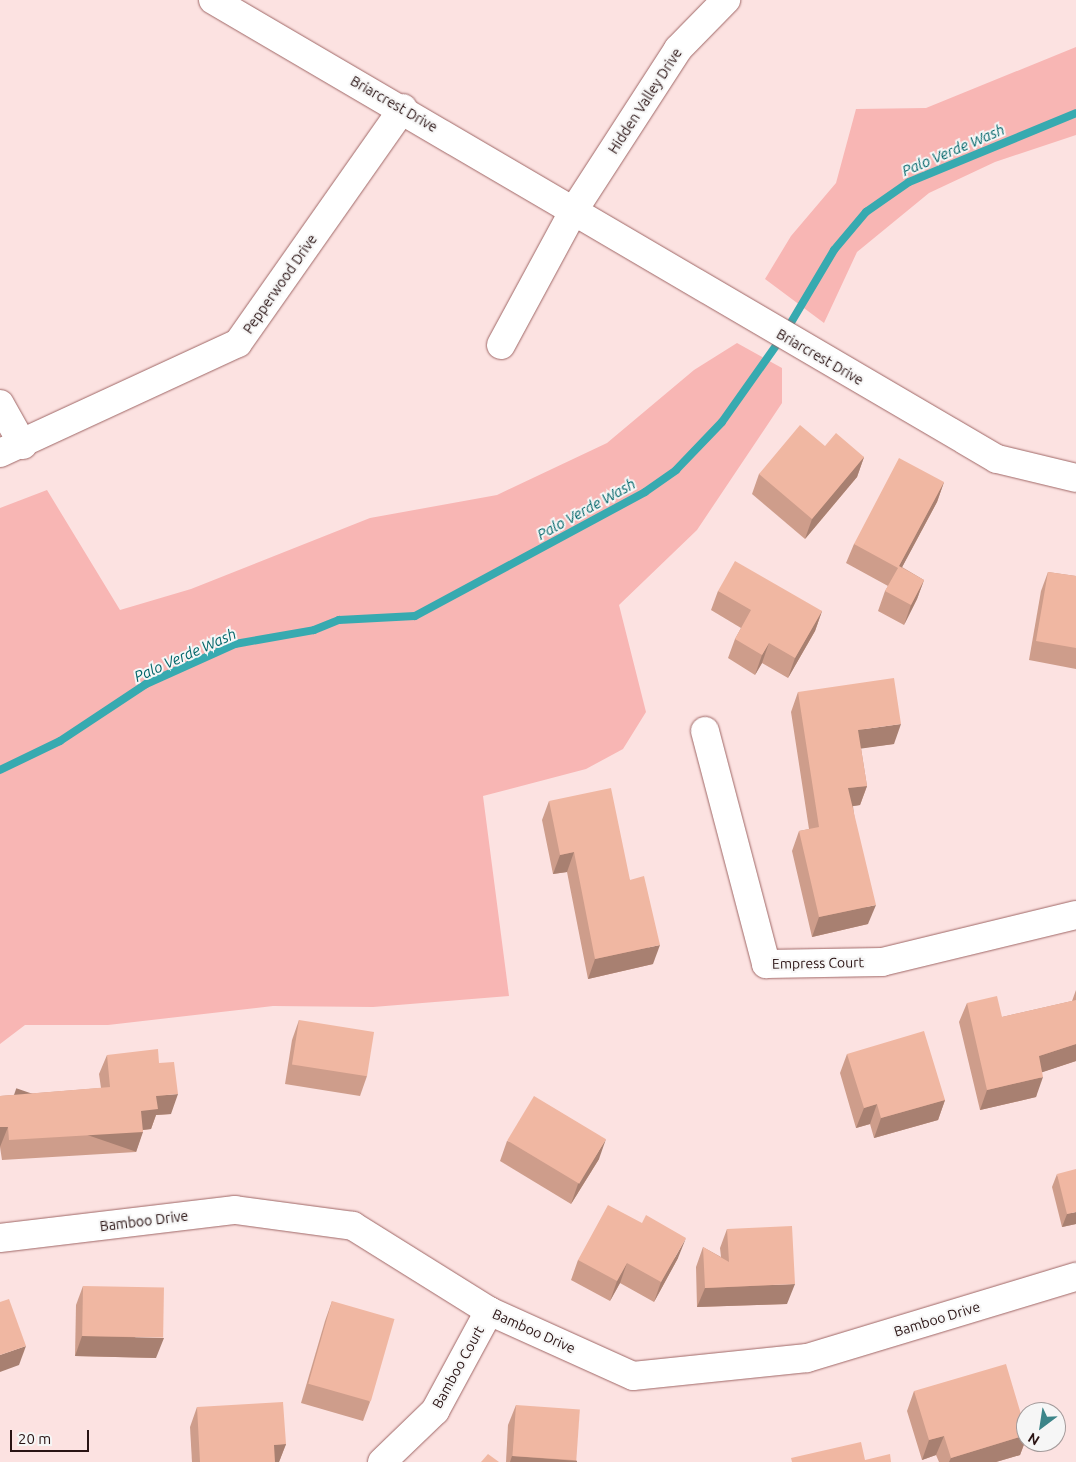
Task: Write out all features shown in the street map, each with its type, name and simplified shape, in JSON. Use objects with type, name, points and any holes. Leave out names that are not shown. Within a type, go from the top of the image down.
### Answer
[{"type":"street","name":"Briarcrest Drive","points":[[213,0],[403,108],[997,459],[1076,478]]},
{"type":"street","name":"Hidden Valley Drive","points":[[574,210],[678,49],[726,0]]},
{"type":"street","name":"Pepperwood Drive","points":[[12,449],[238,343],[403,108]]},
{"type":"street","points":[[501,345],[574,210]]},
{"type":"street","points":[[0,404],[12,449]]},
{"type":"street","name":"Empress Court","points":[[705,731],[766,964],[882,962],[1076,915]]},
{"type":"street","name":"Bamboo Drive","points":[[0,1238],[235,1210],[353,1226],[489,1311],[633,1376],[807,1358],[1076,1277]]},
{"type":"street","name":"Bamboo Court","points":[[382,1462],[435,1411],[489,1311]]},
{"type":"shaded area","points":[[1076,47],[1076,135],[995,162],[929,193],[857,252],[824,323],[765,279],[791,236],[836,183],[856,109],[926,108]]},
{"type":"shaded area","points":[[737,343],[782,368],[782,403],[697,530],[619,605],[646,712],[623,749],[586,769],[483,796],[509,996],[373,1007],[273,1006],[108,1025],[25,1025],[0,1044],[0,508],[47,490],[120,610],[191,589],[370,518],[497,495],[607,443],[694,370]]},
{"type":"building","points":[[800,425],[825,446],[836,433],[864,457],[812,519],[759,474]]},
{"type":"building","points":[[899,458],[944,482],[899,566],[924,580],[911,605],[885,591],[898,568],[854,544]]},
{"type":"building","points":[[735,561],[822,611],[795,658],[769,643],[762,655],[735,639],[751,610],[718,591]]},
{"type":"building","points":[[1048,572],[1076,576],[1076,648],[1036,641]]},
{"type":"building","points":[[894,678],[901,724],[858,730],[867,786],[848,788],[876,905],[819,917],[799,831],[819,827],[798,692]]},
{"type":"building","points":[[611,788],[630,880],[644,876],[660,945],[595,959],[574,852],[560,855],[549,801]]},
{"type":"building","points":[[997,996],[1002,1017],[1076,1000],[1076,1044],[1039,1056],[1043,1077],[987,1090],[967,1003]]},
{"type":"building","points":[[299,1020],[374,1032],[367,1076],[292,1064]]},
{"type":"building","points":[[924,1031],[945,1100],[881,1118],[877,1104],[864,1108],[847,1054]]},
{"type":"building","points":[[158,1049],[159,1063],[174,1062],[178,1094],[156,1096],[158,1109],[141,1111],[143,1132],[9,1140],[8,1127],[0,1127],[0,1096],[110,1087],[107,1055]]},
{"type":"building","points":[[534,1096],[606,1139],[579,1184],[507,1141]]},
{"type":"building","points":[[1076,1169],[1076,1212],[1067,1214],[1057,1174]]},
{"type":"building","points":[[608,1205],[642,1223],[646,1215],[686,1238],[661,1282],[627,1263],[617,1281],[578,1260]]},
{"type":"building","points":[[792,1226],[795,1284],[705,1288],[703,1247],[729,1262],[727,1229]]},
{"type":"building","points":[[83,1286],[164,1287],[163,1337],[82,1336]]},
{"type":"building","points":[[9,1299],[26,1346],[0,1355],[0,1302]]},
{"type":"building","points":[[332,1301],[394,1319],[371,1402],[308,1384]]},
{"type":"building","points":[[1006,1364],[1017,1402],[1016,1438],[951,1458],[944,1436],[929,1440],[914,1391]]},
{"type":"building","points":[[283,1402],[286,1444],[274,1445],[275,1462],[200,1462],[197,1407]]},
{"type":"building","points":[[516,1405],[580,1409],[576,1460],[512,1456]]},
{"type":"building","points":[[861,1442],[865,1460],[890,1454],[891,1462],[792,1462],[791,1458]]},
{"type":"building","points":[[488,1454],[499,1462],[481,1462]]},
{"type":"waterway","name":"Palo Verde Wash","points":[[0,770],[60,741],[146,684],[235,644],[314,630],[339,620],[415,616],[645,492],[676,470],[722,422],[783,336],[834,250],[866,212],[909,182],[1076,113]]}]
